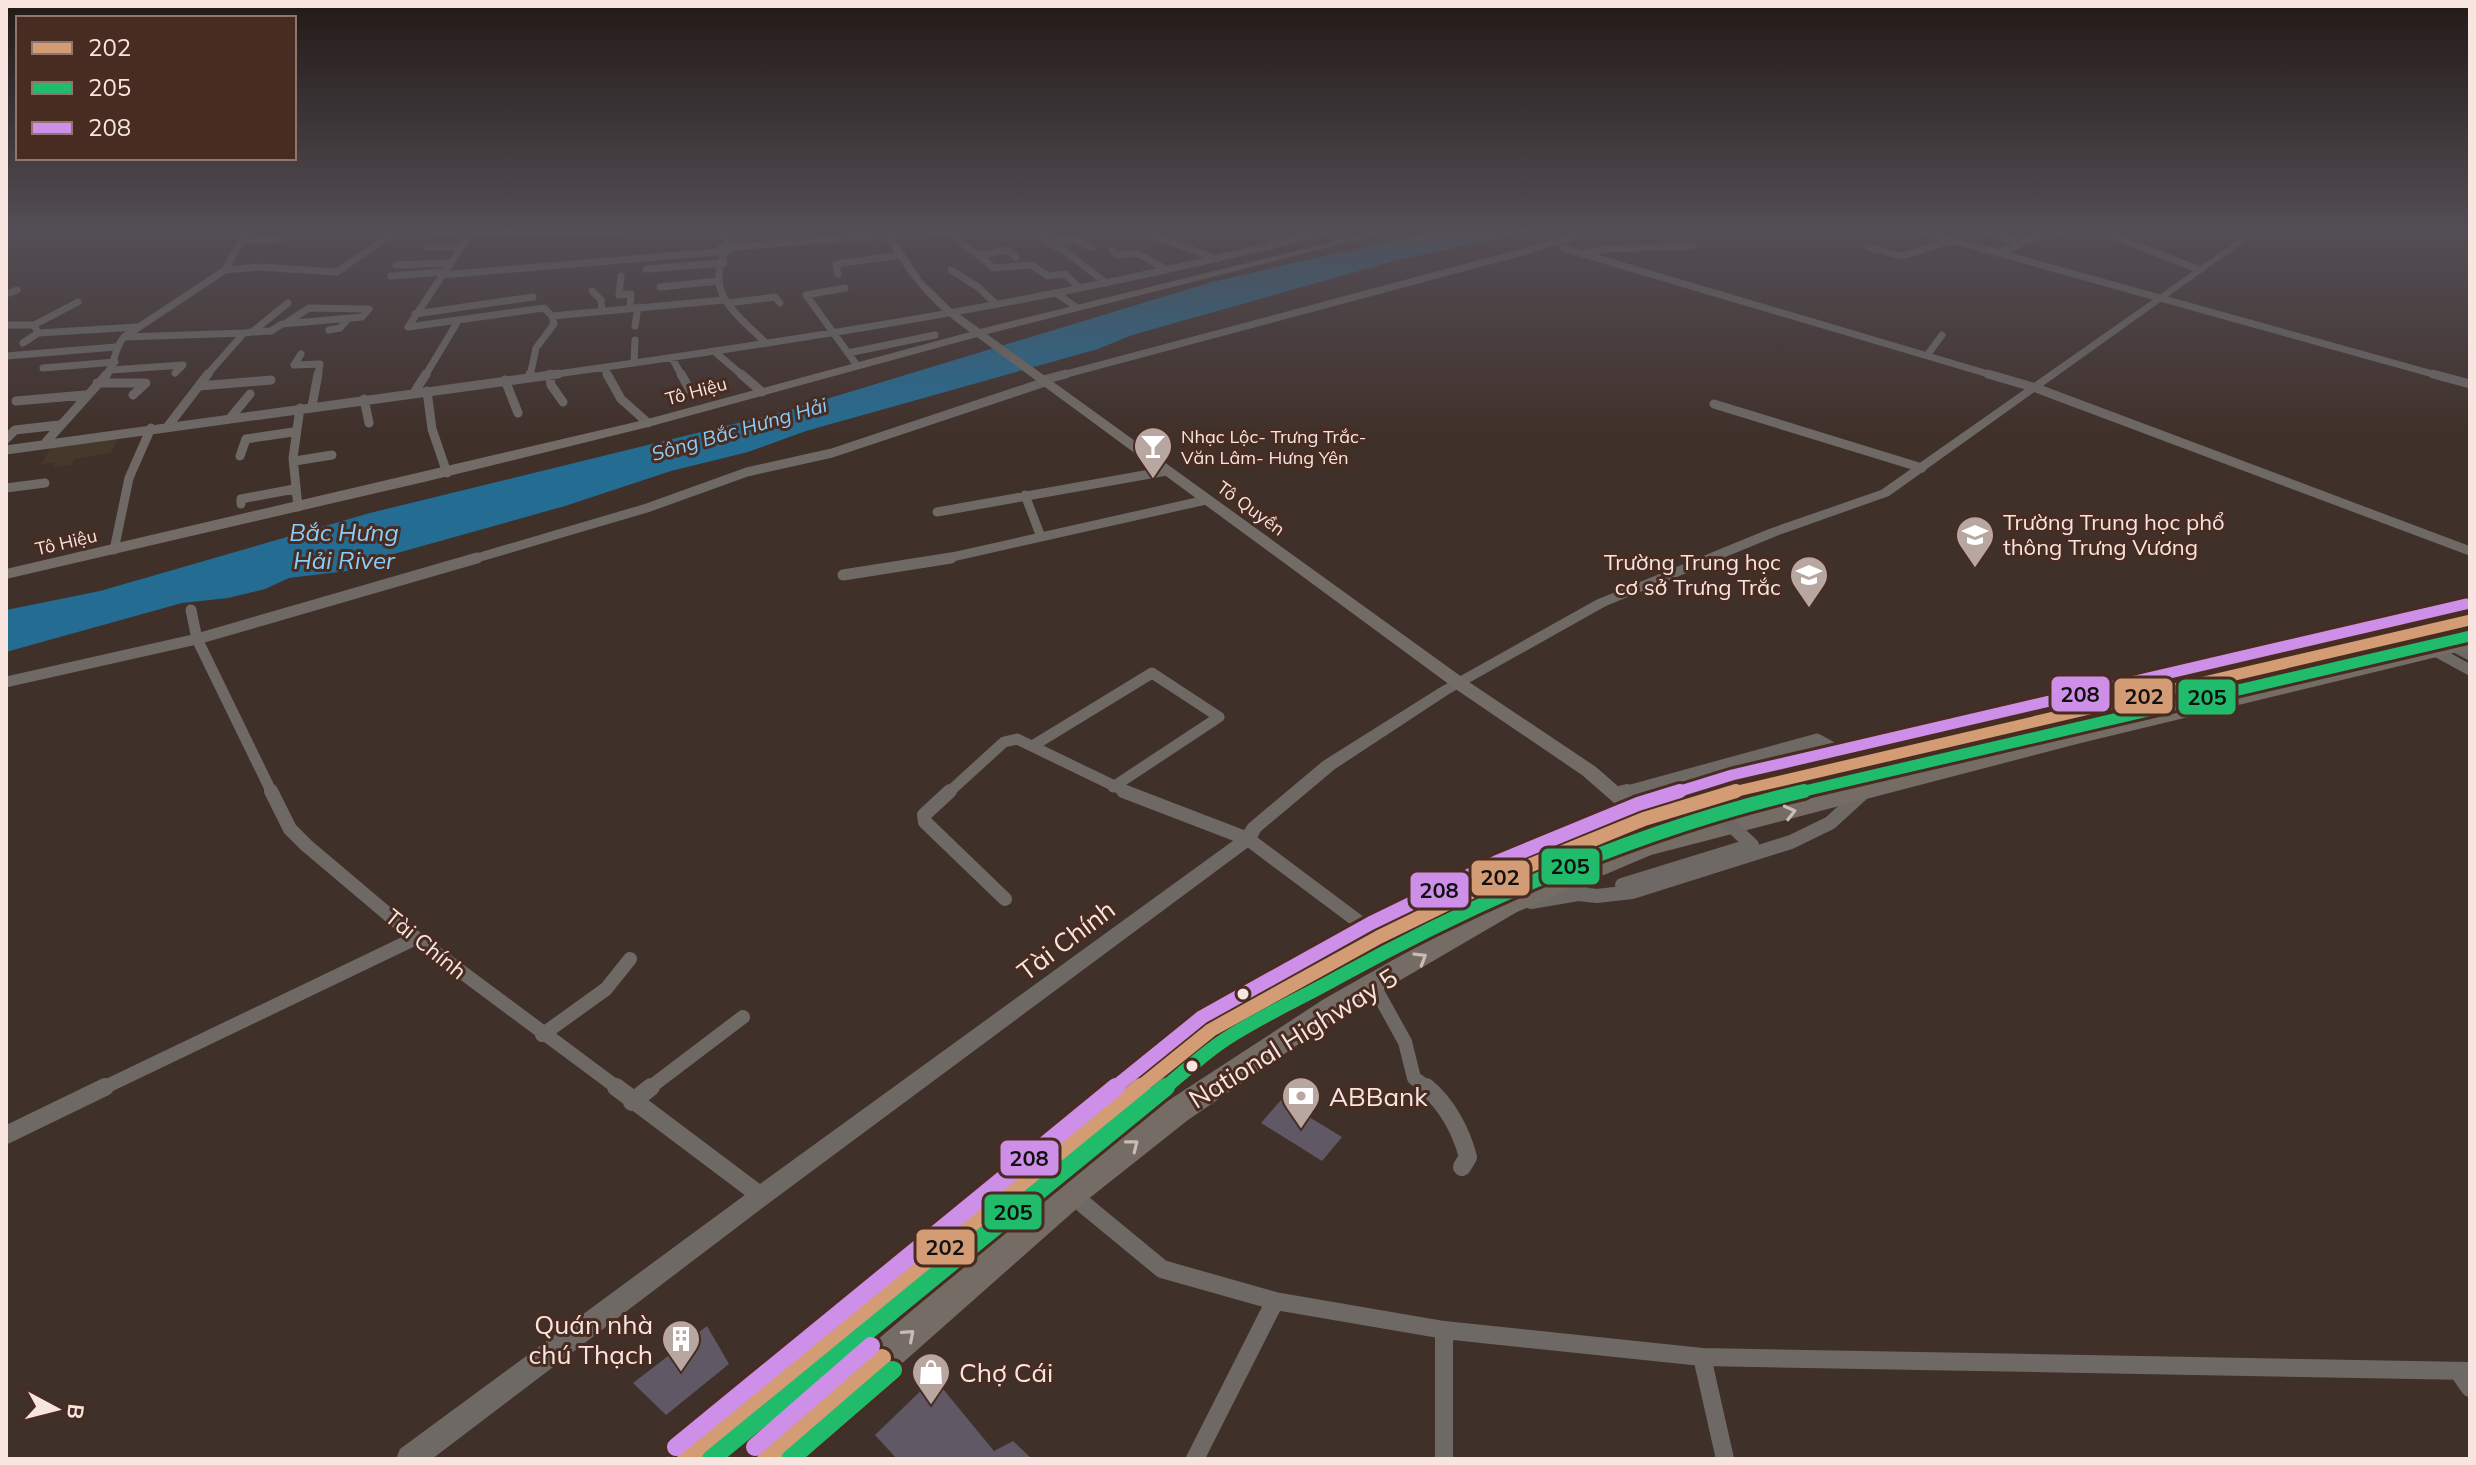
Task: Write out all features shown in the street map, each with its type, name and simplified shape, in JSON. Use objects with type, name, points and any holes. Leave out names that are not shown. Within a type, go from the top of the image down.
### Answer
[{"type":"highway","name":"National Highway 5","points":[[686,1459],[1211,1030],[1379,937],[1504,876],[1644,819],[1736,791],[2470,620]]},
{"type":"highway","name":"National Highway 5","points":[[766,1459],[1071,1194],[1177,1111],[1334,1006],[1374,986],[1508,906],[1643,849],[2077,737],[2458,649]]},
{"type":"highway","points":[[1036,1173],[1071,1194]]},
{"type":"main road","name":"Tô Quyền","points":[[935,298],[948,311],[1460,684],[1538,735],[1644,819]]},
{"type":"main road","name":"Tô Hiệu","points":[[6,574],[447,473],[648,423],[762,392],[852,358],[938,339],[984,335],[1111,298]]},
{"type":"street","points":[[46,442],[113,366],[115,347],[124,337],[182,298]]},
{"type":"street","points":[[425,298],[408,327],[544,308],[552,316],[554,324],[536,345],[530,359],[530,377]]},
{"type":"street","points":[[415,314],[524,298]]},
{"type":"street","points":[[533,298],[533,308]]},
{"type":"street","points":[[599,298],[602,311]]},
{"type":"street","points":[[632,298],[635,326]]},
{"type":"street","points":[[725,298],[765,342]]},
{"type":"street","points":[[552,316],[762,298]]},
{"type":"street","points":[[779,298],[780,303]]},
{"type":"street","points":[[809,298],[852,358]]},
{"type":"street","points":[[990,298],[995,303]]},
{"type":"street","points":[[6,450],[46,442],[715,352],[1023,298]]},
{"type":"street","points":[[1064,298],[1076,307]]},
{"type":"street","points":[[6,682],[197,639],[647,508],[747,472],[832,453],[1040,378],[1345,298]]},
{"type":"street","points":[[1736,298],[2036,388],[2470,551]]},
{"type":"street","name":"Tài Chính","points":[[410,1459],[761,1196],[1248,839],[1254,828],[1329,765],[1460,684],[1601,603],[1774,532],[1885,493],[2158,298]]},
{"type":"street","points":[[2160,298],[2470,384]]},
{"type":"street","points":[[23,343],[36,329],[78,302]]},
{"type":"street","points":[[168,426],[248,332],[288,303]]},
{"type":"street","points":[[124,337],[271,331],[309,308],[369,309],[362,317],[286,323]]},
{"type":"street","points":[[917,315],[938,339]]},
{"type":"street","points":[[329,330],[340,328],[348,319]]},
{"type":"street","points":[[414,393],[458,321]]},
{"type":"street","points":[[6,325],[36,329],[138,327]]},
{"type":"street","points":[[1928,354],[1942,335]]},
{"type":"street","points":[[634,363],[635,340]]},
{"type":"street","points":[[6,356],[115,347]]},
{"type":"street","points":[[715,352],[762,392]]},
{"type":"street","points":[[614,353],[607,379],[624,402],[648,423]]},
{"type":"street","points":[[301,354],[294,365],[320,364],[312,406]]},
{"type":"street","points":[[672,358],[690,390]]},
{"type":"street","points":[[43,368],[183,365],[175,373]]},
{"type":"street","points":[[450,388],[454,373]]},
{"type":"street","points":[[550,374],[551,385],[563,402]]},
{"type":"street","points":[[199,386],[271,380]]},
{"type":"street","points":[[505,380],[518,413]]},
{"type":"street","points":[[97,383],[146,383],[133,395]]},
{"type":"street","points":[[427,391],[432,429],[447,473]]},
{"type":"street","points":[[231,417],[250,394]]},
{"type":"street","points":[[16,401],[85,395]]},
{"type":"street","points":[[364,399],[369,423]]},
{"type":"street","points":[[1714,404],[1922,468]]},
{"type":"street","points":[[298,507],[294,489],[293,432],[300,408]]},
{"type":"street","points":[[6,439],[15,430],[59,425]]},
{"type":"street","points":[[114,550],[129,478],[151,428]]},
{"type":"street","points":[[240,456],[246,439],[293,432]]},
{"type":"street","points":[[295,461],[332,455]]},
{"type":"street","points":[[937,512],[1167,471]]},
{"type":"street","points":[[6,488],[45,483]]},
{"type":"street","points":[[241,504],[241,499],[294,489]]},
{"type":"street","points":[[1025,495],[1041,537]]},
{"type":"street","points":[[843,575],[934,562],[1206,500]]},
{"type":"street","name":"Tài Chính","points":[[191,610],[197,639],[290,829],[416,938],[761,1196]]},
{"type":"street","points":[[2458,649],[2470,670]]},
{"type":"street","points":[[1034,745],[1152,673],[1219,717],[1113,787]]},
{"type":"street","points":[[1005,899],[925,822],[924,815],[1004,742],[1017,739],[1113,787],[1248,839],[1379,937]]},
{"type":"street","points":[[1616,794],[1817,739],[1866,761]]},
{"type":"street","points":[[1508,906],[1622,885],[1752,845],[1687,785],[1819,747],[1839,751]]},
{"type":"street","points":[[1578,894],[1597,896],[1632,892],[1791,842],[1830,823],[1864,792]]},
{"type":"street","points":[[6,1135],[416,938]]},
{"type":"street","points":[[542,1035],[606,989],[630,959]]},
{"type":"street","points":[[1374,986],[1405,1042],[1414,1078],[1440,1098],[1464,1142],[1468,1157],[1462,1167]]},
{"type":"street","points":[[632,1102],[743,1017]]},
{"type":"street","points":[[1071,1194],[1162,1269],[1275,1301],[1444,1330],[1702,1357],[2464,1371],[2470,1388]]},
{"type":"street","points":[[1195,1459],[1275,1301]]},
{"type":"street","points":[[1444,1330],[1444,1459]]},
{"type":"street","points":[[1702,1357],[1725,1459]]},
{"type":"street","points":[[795,1459],[856,1381]]},
{"type":"shaded area","points":[[120,433],[111,453],[74,459],[71,465],[53,467],[55,463],[41,464],[52,446]]},
{"type":"water","name":"Bắc Hưng Hải River","points":[[1158,298],[1262,298],[1132,335],[1098,349],[806,431],[748,452],[671,471],[565,506],[390,555],[347,571],[289,578],[265,589],[228,598],[182,603],[6,652],[6,610],[100,591],[370,513],[790,410]]},
{"type":"building","name":"ABBank","points":[[1281,1100],[1342,1137],[1322,1161],[1261,1123]]},
{"type":"building","name":"Quán nhà chú Thạch","points":[[707,1326],[729,1364],[666,1415],[633,1383]]},
{"type":"building","name":"Chợ Cái","points":[[934,1378],[994,1451],[1013,1441],[1032,1459],[897,1459],[875,1435]]},
{"type":"transit line","name":"208","points":[[676,1447],[1202,1017],[1371,923],[1497,862],[1638,804],[1732,775],[2466,604]]},
{"type":"transit line","name":"202","points":[[686,1459],[1211,1030],[1379,937],[1504,876],[1644,819],[1736,791],[2470,620]]},
{"type":"transit line","name":"205","points":[[711,1459],[1220,1043],[1386,951],[1511,891],[1649,834],[1740,806],[2470,636]]},
{"type":"transit line","name":"208","points":[[755,1447],[871,1346]]},
{"type":"transit line","name":"202","points":[[766,1459],[882,1358]]},
{"type":"transit line","name":"205","points":[[790,1459],[893,1370]]},
{"type":"place","name":"Nhạc Lộc- Trưng Trắc- Văn Lâm- Hưng Yên","points":[[1153,480]]},
{"type":"place","name":"Trường Trung học phổ thông Trưng Vương","points":[[1975,569]]},
{"type":"place","name":"Trường Trung học cơ sở Trưng Trắc","points":[[1809,609]]},
{"type":"place","name":"ABBank","points":[[1301,1130]]},
{"type":"place","name":"Quán nhà chú Thạch","points":[[681,1373]]},
{"type":"place","name":"Chợ Cái","points":[[931,1406]]},
{"type":"water label","name":"Sông Bắc Hưng Hải","points":[[739,429]]}]
